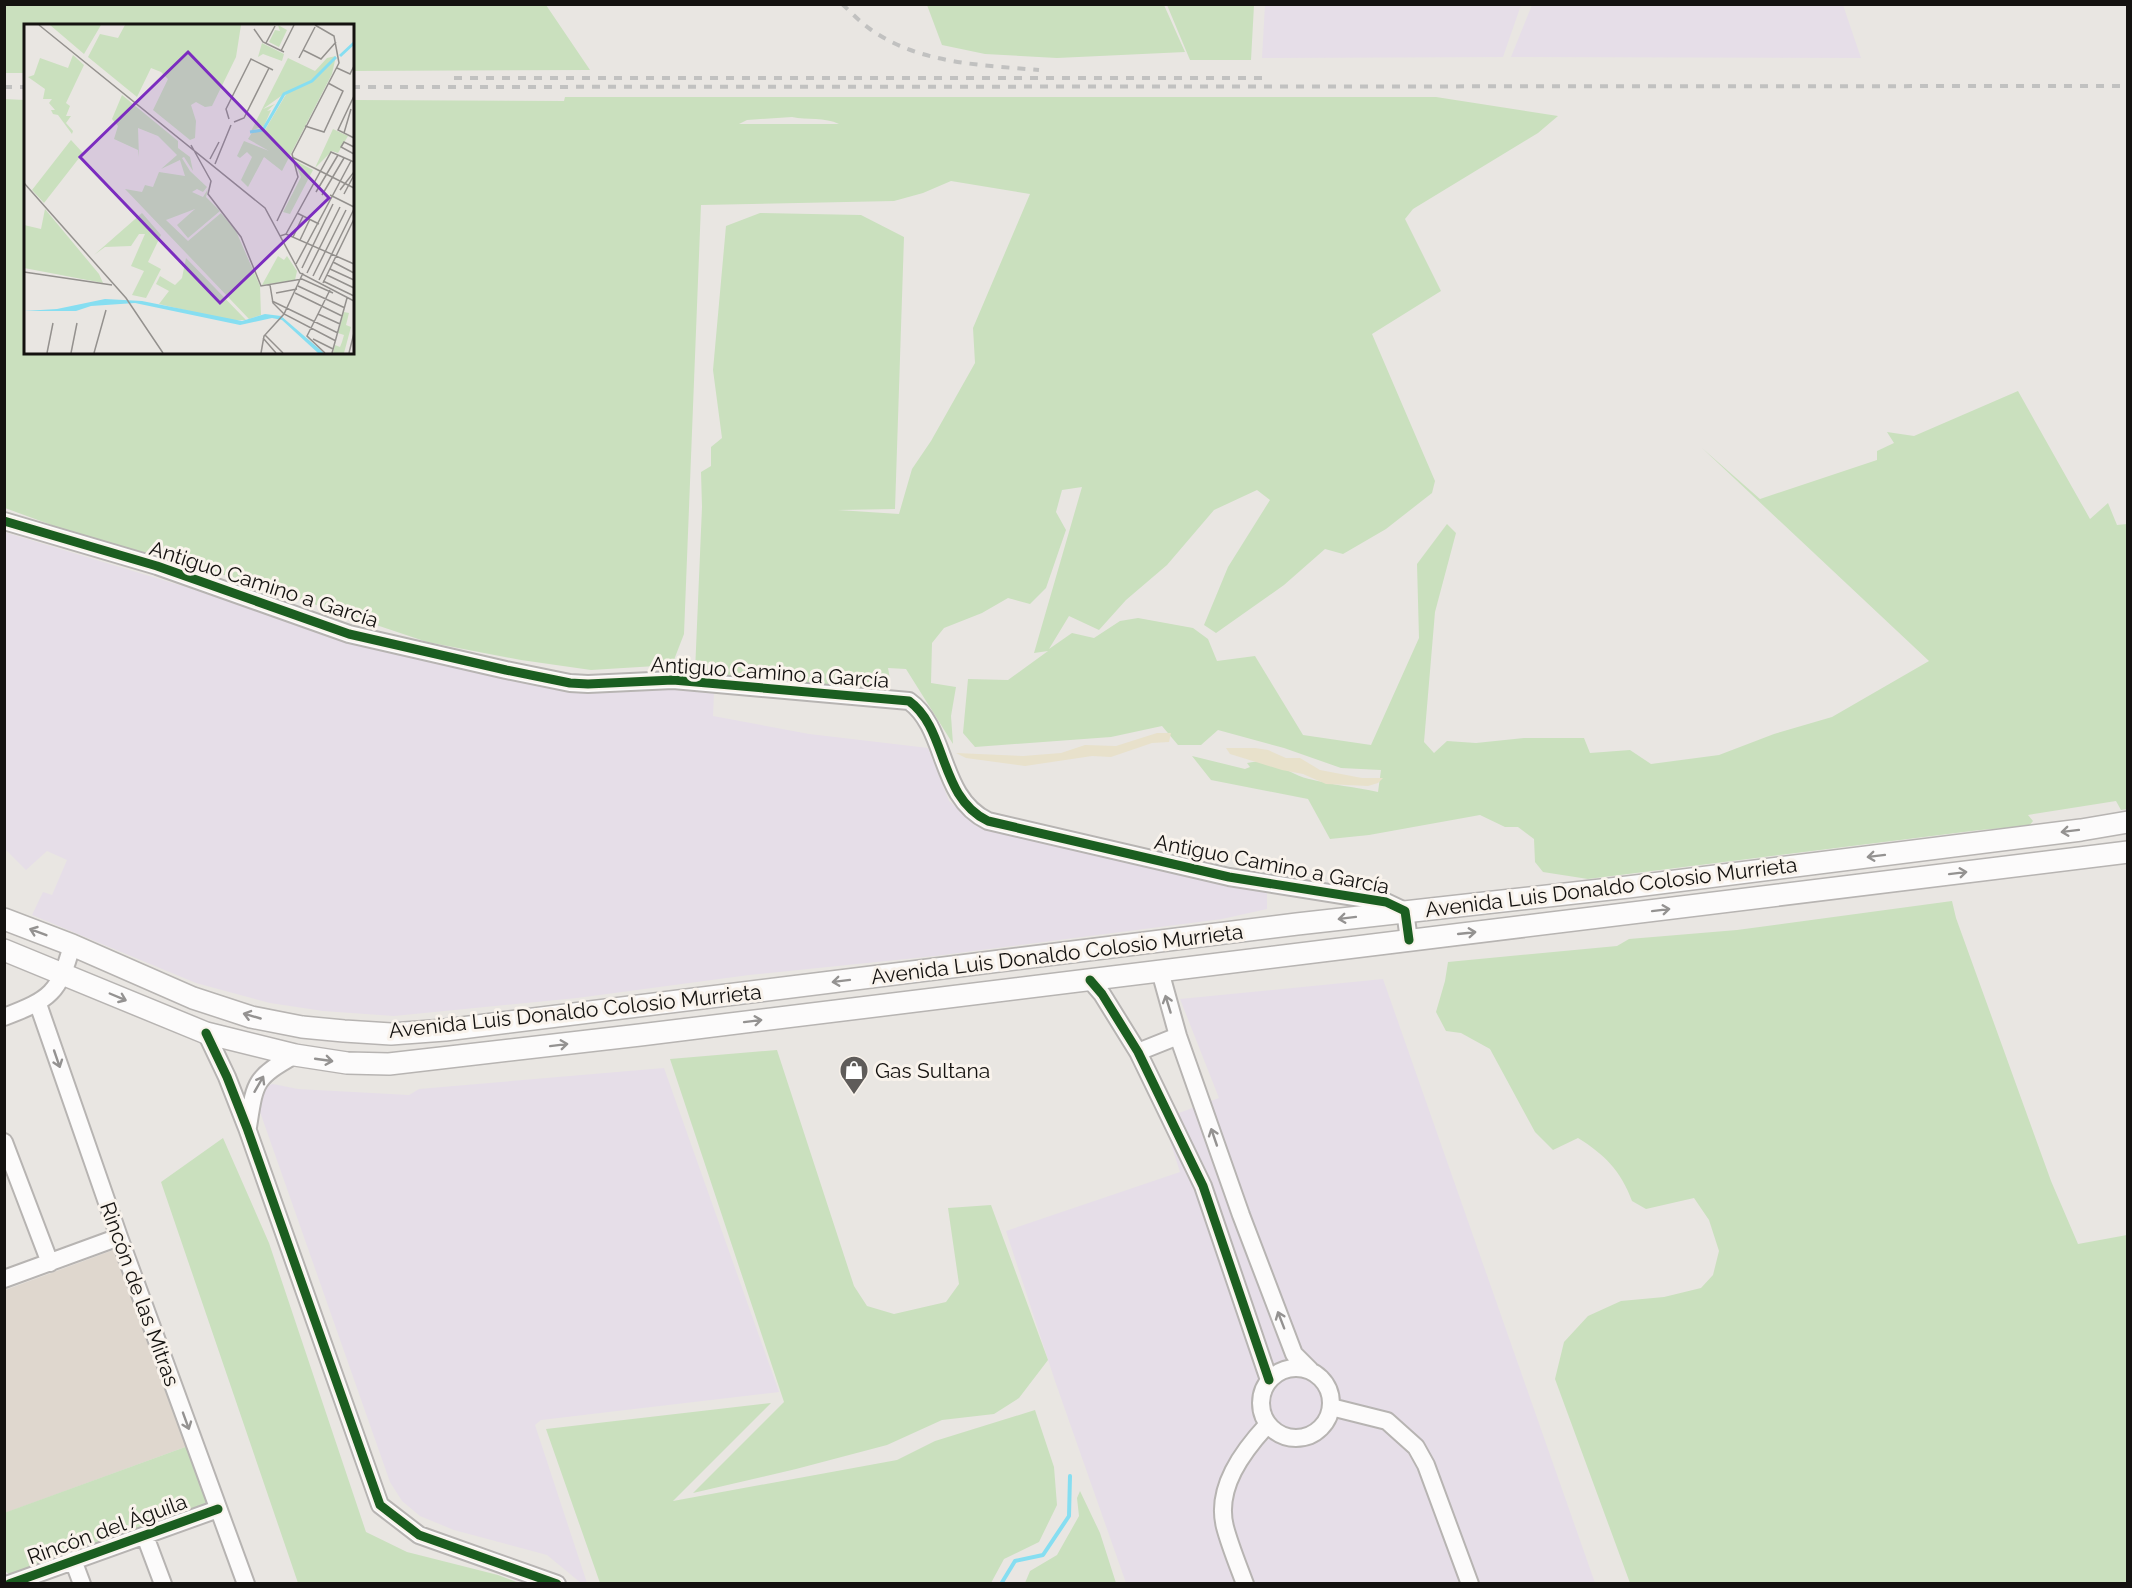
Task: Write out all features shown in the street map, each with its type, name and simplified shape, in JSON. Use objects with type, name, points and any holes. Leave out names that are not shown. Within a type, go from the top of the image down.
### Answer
[{"type":"main road","name":"Avenida Luis Donaldo Colosio Murrieta","points":[[4,919],[72,945],[193,998],[252,1017],[302,1027],[391,1034],[522,1021],[1405,910],[1628,887],[2081,830],[2127,822]]},
{"type":"main road","name":"Avenida Luis Donaldo Colosio Murrieta","points":[[4,950],[206,1033],[295,1055],[347,1063],[389,1064],[2127,852]]},
{"type":"main road","points":[[522,1021],[524,1049]]},
{"type":"street","name":"Antiguo Camino a García","points":[[4,520],[157,566],[349,634],[527,674],[588,684],[673,680],[909,700],[920,710],[927,722],[957,793],[975,815],[988,821],[1229,877],[1386,902],[1405,910]]},
{"type":"street","points":[[1405,910],[1409,940]]},
{"type":"street","points":[[4,1017],[38,1004],[52,991],[64,974],[72,945]]},
{"type":"street","points":[[1160,971],[1178,1036],[1238,1208],[1294,1354],[1319,1376],[1327,1385],[1331,1395],[1328,1419],[1321,1428],[1311,1435],[1299,1438],[1277,1433],[1268,1424],[1263,1414],[1261,1402],[1263,1391],[1269,1380],[1287,1368],[1299,1367],[1310,1370]]},
{"type":"street","points":[[1090,980],[1102,994],[1138,1052],[1203,1186],[1269,1380]]},
{"type":"street","name":"Rincón de las Mitras","points":[[38,1004],[119,1237],[246,1584]]},
{"type":"street","points":[[206,1033],[227,1077],[247,1128],[380,1505],[420,1535],[556,1584]]},
{"type":"street","points":[[1138,1052],[1178,1036]]},
{"type":"street","points":[[247,1128],[253,1094],[261,1077],[295,1055]]},
{"type":"street","points":[[4,1142],[50,1263]]},
{"type":"street","points":[[4,1279],[119,1237]]},
{"type":"street","points":[[1331,1407],[1387,1421],[1416,1447],[1426,1465],[1470,1584]]},
{"type":"street","points":[[1245,1584],[1224,1525],[1224,1504],[1229,1482],[1237,1464],[1249,1445],[1268,1424]]},
{"type":"street","name":"Rincón del Águila","points":[[9,1584],[218,1509]]},
{"type":"street","points":[[145,1536],[164,1584]]},
{"type":"street","points":[[73,1560],[82,1584]]},
{"type":"shaded area","points":[[1265,4],[1521,5],[1503,57],[1262,58]]},
{"type":"shaded area","points":[[1532,5],[1843,5],[1861,58],[1511,57]]},
{"type":"shaded area","points":[[4,532],[424,659],[630,686],[714,693],[713,716],[809,734],[928,748],[949,801],[981,827],[1267,888],[1267,909],[1222,919],[935,956],[749,975],[577,998],[394,1016],[323,1011],[270,1003],[196,983],[32,915],[43,892],[52,895],[67,860],[47,851],[26,870],[5,849]]},
{"type":"shaded area","points":[[1383,979],[1595,1583],[1126,1583],[1055,1381],[1006,1231],[1180,1172],[1163,1119],[1219,1098],[1180,999]]},
{"type":"shaded area","points":[[664,1068],[779,1392],[541,1420],[535,1425],[587,1583],[581,1583],[547,1555],[454,1530],[420,1516],[402,1501],[390,1482],[259,1109],[257,1095],[266,1086],[273,1084],[298,1089],[409,1095],[419,1089]]},
{"type":"shaded area","points":[[116,1249],[188,1446],[5,1513],[5,1290]]},
{"type":"green space","points":[[4,5],[546,5],[590,70],[354,71],[354,24],[24,24],[24,73],[5,73]]},
{"type":"green space","points":[[927,5],[1164,5],[1185,52],[1057,58],[985,54],[942,45]]},
{"type":"green space","points":[[1167,5],[1254,5],[1251,60],[1190,60]]},
{"type":"green space","points":[[565,97],[1436,97],[1558,116],[1538,133],[1413,209],[1405,219],[1441,291],[1372,334],[1435,481],[1432,493],[1386,529],[1343,554],[1325,549],[1284,585],[1216,633],[1204,625],[1228,567],[1270,500],[1257,490],[1214,510],[1167,565],[1126,600],[1099,630],[1069,616],[1049,649],[1072,633],[1094,638],[1120,621],[1138,618],[1193,628],[1208,639],[1217,661],[1255,656],[1303,735],[1371,745],[1419,638],[1417,564],[1447,524],[1456,533],[1435,612],[1424,742],[1434,753],[1447,741],[1476,743],[1524,738],[1584,738],[1590,753],[1630,750],[1651,764],[1719,755],[1774,734],[1832,717],[1929,661],[1702,448],[1760,499],[1877,460],[1877,451],[1894,443],[1887,432],[1914,436],[2018,391],[2090,519],[2108,503],[2117,525],[2127,524],[2127,809],[2121,810],[2116,801],[2028,815],[2033,821],[2029,826],[1980,830],[1588,879],[1543,872],[1535,862],[1534,839],[1518,827],[1505,827],[1480,815],[1369,835],[1330,839],[1308,799],[1211,780],[1192,756],[1245,769],[1250,767],[1247,763],[1265,762],[1309,779],[1378,792],[1381,770],[1341,768],[1284,748],[1218,730],[1201,745],[1178,745],[1162,726],[1111,737],[975,747],[963,733],[968,679],[1008,680],[1048,651],[1034,653],[1082,487],[1062,490],[1056,512],[1066,530],[1046,588],[1030,604],[1008,598],[982,613],[944,628],[932,643],[931,683],[956,687],[951,716],[953,744],[906,669],[888,668],[890,679],[874,689],[695,672],[702,507],[701,472],[711,466],[711,447],[722,438],[713,370],[726,226],[760,213],[861,215],[904,237],[895,509],[838,510],[899,514],[912,469],[931,441],[975,363],[973,328],[1030,194],[951,181],[923,193],[894,201],[701,205],[684,634],[672,665],[591,670],[521,660],[427,642],[242,580],[68,531],[5,508],[4,99],[24,100],[24,354],[354,354],[354,100],[564,101]],"holes":[[[792,117],[828,120],[839,124],[739,124],[747,120]]]},
{"type":"green space","points":[[1952,901],[1956,918],[2051,1181],[2078,1244],[2127,1235],[2127,1583],[1630,1583],[1555,1379],[1564,1342],[1588,1316],[1621,1301],[1664,1297],[1701,1288],[1713,1275],[1719,1251],[1709,1220],[1694,1198],[1646,1209],[1632,1201],[1623,1181],[1611,1164],[1587,1144],[1578,1138],[1553,1150],[1535,1132],[1490,1049],[1461,1033],[1446,1031],[1436,1012],[1448,962],[1617,946],[1629,939],[1737,930]]},
{"type":"green space","points":[[777,1050],[854,1286],[867,1306],[894,1314],[946,1302],[959,1284],[948,1208],[991,1205],[1048,1360],[1019,1398],[994,1414],[942,1420],[887,1445],[693,1493],[784,1402],[670,1059]]},
{"type":"green space","points":[[223,1138],[269,1243],[366,1532],[407,1552],[498,1575],[519,1583],[298,1583],[161,1182]]},
{"type":"green space","points":[[771,1403],[673,1501],[897,1460],[935,1441],[1035,1410],[1054,1467],[1057,1505],[1039,1542],[1004,1559],[991,1583],[600,1583],[546,1429]]},
{"type":"green space","points":[[188,1446],[208,1502],[205,1505],[17,1575],[10,1575],[5,1571],[4,1513]]},
{"type":"green space","points":[[1080,1491],[1100,1533],[1116,1583],[1025,1583],[1030,1571],[1057,1555],[1079,1516],[1077,1498]]},
{"type":"sand","points":[[1157,733],[1171,733],[1169,742],[1152,743],[1111,757],[1092,756],[1025,766],[966,758],[956,753],[1023,756],[1061,753],[1085,745],[1116,746]]},
{"type":"sand","points":[[1226,748],[1268,750],[1286,758],[1300,758],[1320,770],[1362,778],[1383,778],[1378,783],[1368,786],[1326,784],[1303,774],[1230,754]]},
{"type":"waterway","points":[[1001,1584],[1015,1561],[1043,1555],[1069,1516],[1070,1476]]},
{"type":"railway","points":[[842,4],[870,29],[889,41],[909,49],[951,61],[1039,70]]},
{"type":"railway","points":[[454,78],[1270,78]]},
{"type":"railway","points":[[354,87],[2128,86]]},
{"type":"railway","points":[[4,87],[24,87]]},
{"type":"cycle path","points":[[4,521],[157,566],[349,634],[570,683],[673,680],[909,701],[922,713],[931,728],[951,780],[960,796],[972,810],[988,821],[1229,877],[1386,902],[1405,911],[1409,940]]},
{"type":"cycle path","points":[[1090,980],[1102,994],[1138,1052],[1203,1186],[1269,1380]]},
{"type":"cycle path","points":[[206,1033],[227,1077],[247,1128],[380,1505],[419,1535],[557,1584]]},
{"type":"cycle path","points":[[9,1584],[218,1509]]},
{"type":"place","name":"Gas Sultana","points":[[854,1096]]}]
